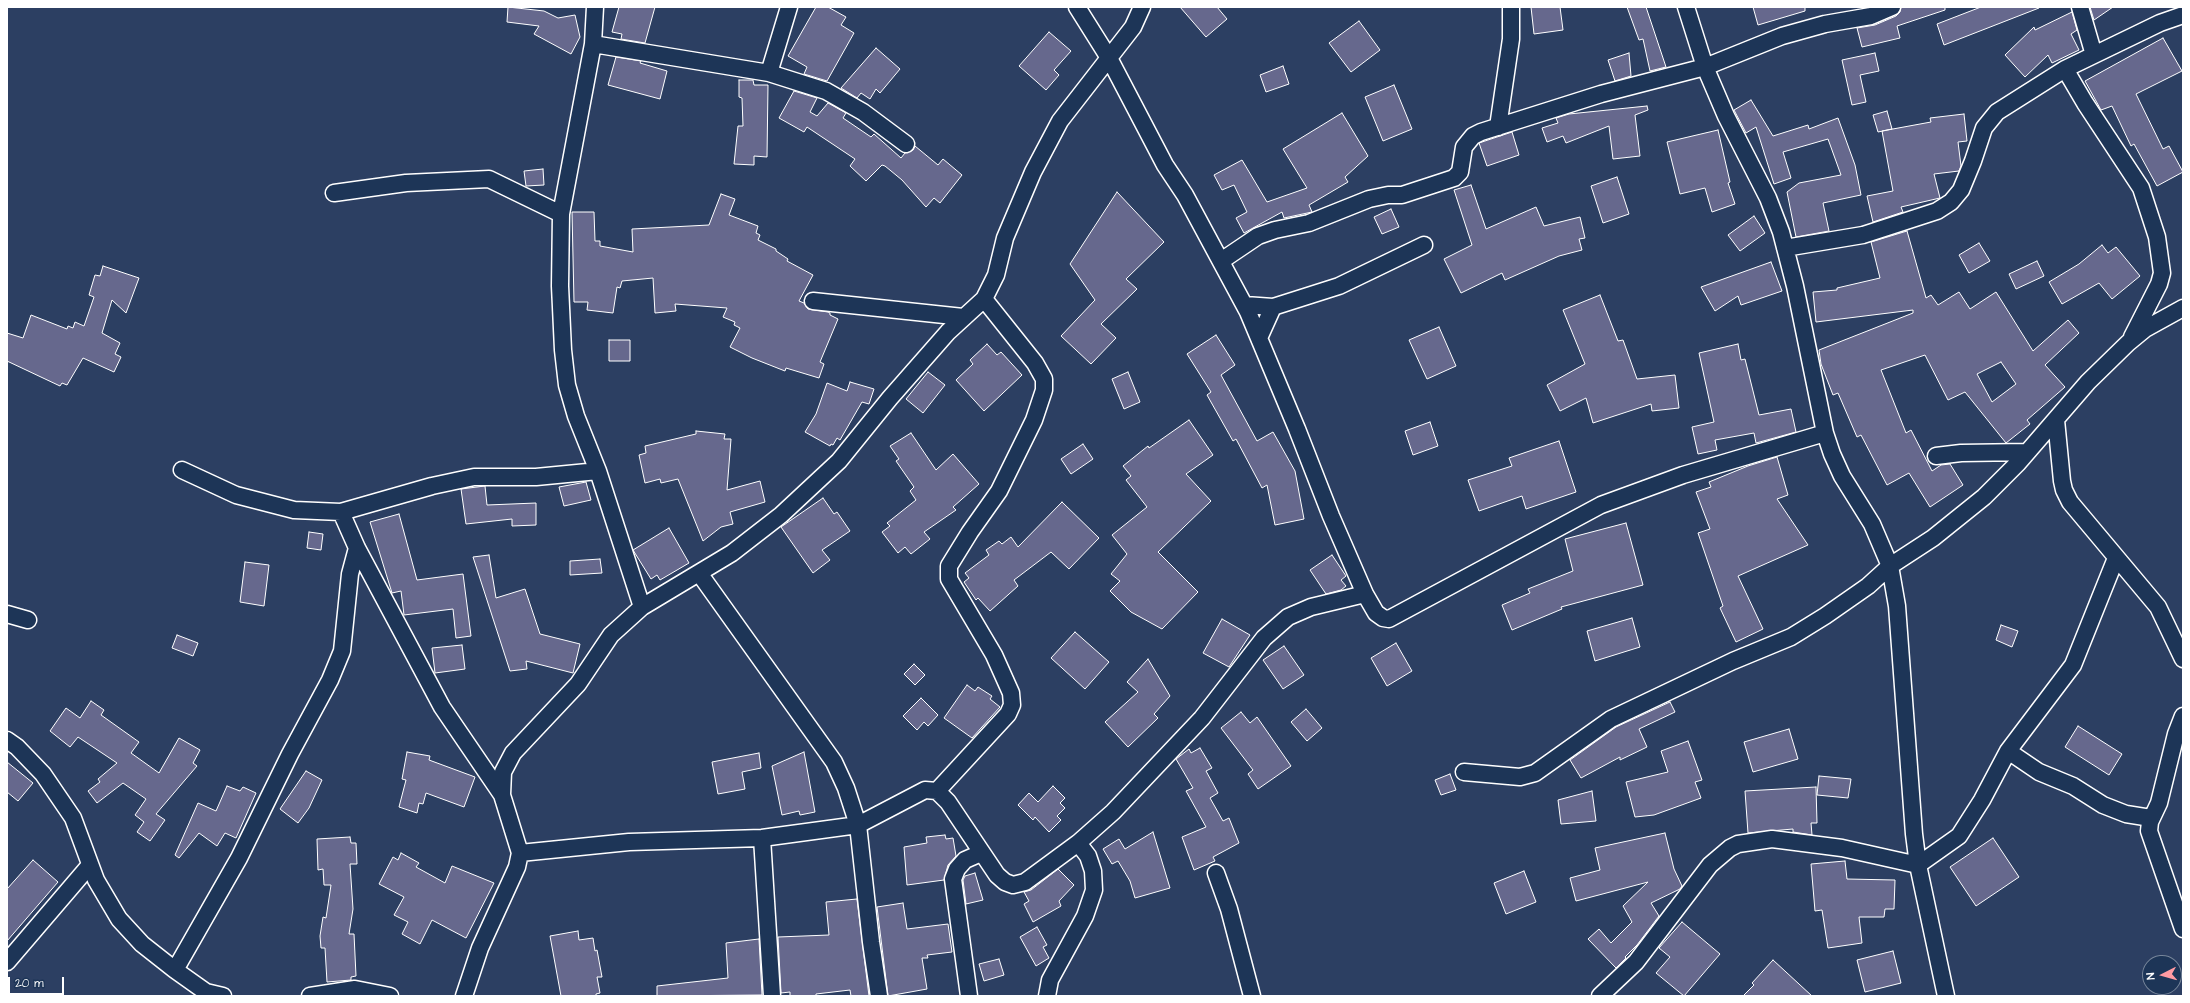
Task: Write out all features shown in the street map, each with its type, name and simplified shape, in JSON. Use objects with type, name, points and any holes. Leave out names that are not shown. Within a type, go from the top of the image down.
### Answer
[{"type":"street","points":[[595,7],[593,44],[561,214],[560,286],[567,385],[576,416],[598,471],[642,607]]},
{"type":"street","points":[[769,73],[789,7]]},
{"type":"street","points":[[1077,7],[1109,58],[1165,165],[1185,195],[1244,305],[1297,429],[1331,516],[1365,594],[1376,613],[1382,618],[1389,619],[1601,505],[1683,475],[1825,433]]},
{"type":"street","points":[[502,796],[503,772],[513,753],[578,684],[611,636],[642,607],[732,552],[781,515],[839,461],[890,398],[963,317],[984,299],[996,275],[1005,238],[1033,172],[1060,121],[1133,27],[1142,7]]},
{"type":"street","points":[[1498,127],[1511,39],[1511,7]]},
{"type":"street","points":[[1686,7],[1705,67],[1726,116],[1768,198],[1785,248],[1795,286],[1825,433],[1842,476],[1872,524],[1890,566],[1897,606],[1914,834],[1918,865],[1946,996]]},
{"type":"street","points":[[1221,261],[1258,236],[1275,230],[1309,223],[1369,199],[1402,195],[1454,178],[1460,172],[1464,148],[1468,141],[1481,132],[1601,94],[1705,67],[1782,36],[1824,24],[1871,16],[1892,7]]},
{"type":"street","points":[[2080,7],[2094,55]]},
{"type":"street","points":[[1785,248],[1863,235],[1937,211],[1951,202],[1961,190],[1989,120],[1997,112],[2066,69],[2160,23],[2183,15]]},
{"type":"street","points":[[593,44],[769,73],[826,91],[863,112],[906,144]]},
{"type":"street","points":[[2066,69],[2085,104],[2141,188],[2158,237],[2162,273],[2159,284],[2128,343]]},
{"type":"street","points":[[334,194],[406,183],[489,179],[520,192],[561,214]]},
{"type":"street","points":[[1244,305],[1273,307],[1339,286],[1424,245]]},
{"type":"street","points":[[937,791],[1008,714],[1012,705],[1011,692],[994,655],[949,579],[949,566],[970,532],[999,491],[1034,420],[1044,390],[1044,379],[1035,363],[984,299]]},
{"type":"street","points":[[813,301],[963,317]]},
{"type":"street","points":[[1259,338],[1273,307]]},
{"type":"street","points":[[1464,772],[1520,777],[1535,774],[1611,719],[1733,661],[1791,637],[1868,586],[1890,566],[1933,538],[1984,497],[2056,420],[2088,382],[2128,343],[2145,329],[2183,308]]},
{"type":"street","points":[[2056,420],[2064,490],[2070,502],[2158,607],[2183,659]]},
{"type":"street","points":[[1936,456],[1961,453],[2027,452]]},
{"type":"street","points":[[182,470],[236,495],[294,510],[341,512],[432,486],[474,477],[536,477],[598,471]]},
{"type":"street","points":[[341,512],[358,548],[442,707],[502,796],[520,853],[517,867],[480,948],[464,996]]},
{"type":"street","points":[[175,970],[239,858],[339,658],[343,643],[350,574],[358,548]]},
{"type":"street","points":[[1600,996],[1636,962],[1710,865],[1720,855],[1738,844],[1772,839],[1842,848],[1918,865],[1959,836],[1982,800],[2008,751],[2073,665],[2116,558]]},
{"type":"street","points":[[699,573],[834,762],[846,788],[858,825],[871,942],[879,996]]},
{"type":"street","points":[[520,853],[629,842],[762,838],[858,825],[925,790],[937,791],[948,802],[997,875],[1005,882],[1013,885],[1025,882],[1078,843],[1113,812],[1202,718],[1264,638],[1288,617],[1311,607],[1365,594]]},
{"type":"street","points":[[7,614],[28,620]]},
{"type":"street","points":[[2183,716],[2176,734],[2159,803],[2152,818],[2149,832],[2183,929]]},
{"type":"street","points":[[7,740],[17,747],[43,774],[73,818],[96,880],[119,918],[142,944],[205,994],[223,996]]},
{"type":"street","points":[[2008,751],[2039,772],[2073,786],[2103,805],[2126,814],[2152,818]]},
{"type":"street","points":[[762,838],[772,996]]},
{"type":"street","points":[[1047,996],[1050,980],[1085,916],[1094,890],[1093,871],[1088,856],[1078,843]]},
{"type":"street","points":[[969,996],[953,879],[956,869],[965,860],[981,853]]},
{"type":"street","points":[[7,962],[90,864]]},
{"type":"street","points":[[1216,874],[1229,909],[1252,996]]},
{"type":"street","points":[[310,996],[355,989],[390,996]]},
{"type":"building","points":[[508,7],[544,11],[558,18],[575,15],[580,37],[571,54],[534,34],[539,26],[507,22]]},
{"type":"building","points":[[619,7],[655,7],[645,43],[621,39],[622,34],[612,32]]},
{"type":"building","points":[[816,7],[828,7],[846,17],[841,25],[854,33],[827,81],[804,74],[807,67],[788,56]]},
{"type":"building","points":[[1180,7],[1217,7],[1227,19],[1206,37]]},
{"type":"building","points":[[1531,7],[1560,7],[1563,30],[1534,34]]},
{"type":"building","points":[[1627,7],[1646,7],[1666,67],[1650,71],[1643,39],[1639,40]]},
{"type":"building","points":[[1753,7],[1805,7],[1805,11],[1758,25]]},
{"type":"building","points":[[1901,7],[1945,7],[1945,10],[1897,26],[1900,38],[1862,47],[1857,28],[1875,25],[1896,16],[1900,12]]},
{"type":"building","points":[[1981,7],[2039,8],[1944,45],[1937,24]]},
{"type":"building","points":[[2090,7],[2113,7],[2094,20]]},
{"type":"building","points":[[2072,12],[2077,30],[2071,34],[2079,50],[2052,63],[2048,55],[2025,77],[2005,55],[2034,27],[2035,30]]},
{"type":"building","points":[[1359,21],[1380,50],[1351,72],[1329,43]]},
{"type":"building","points":[[1049,32],[1071,51],[1054,70],[1059,75],[1046,90],[1019,66]]},
{"type":"building","points":[[2163,38],[2182,71],[2136,94],[2163,149],[2169,146],[2183,172],[2157,186],[2134,144],[2131,146],[2112,106],[2101,110],[2085,81]]},
{"type":"building","points":[[876,48],[900,69],[880,93],[876,89],[870,99],[861,93],[857,98],[841,88]]},
{"type":"building","points":[[1629,53],[1631,76],[1615,81],[1608,60]]},
{"type":"building","points":[[1875,53],[1879,71],[1860,75],[1866,102],[1852,105],[1842,60]]},
{"type":"building","points":[[616,57],[641,61],[640,63],[667,71],[660,99],[608,85]]},
{"type":"building","points":[[1283,66],[1289,84],[1266,92],[1260,75]]},
{"type":"building","points":[[739,80],[753,80],[754,85],[768,85],[767,157],[754,156],[754,165],[734,164],[738,126],[743,126],[742,98],[739,97]]},
{"type":"building","points":[[1394,85],[1412,129],[1383,141],[1365,97]]},
{"type":"building","points":[[794,91],[817,98],[810,112],[817,116],[828,103],[846,113],[843,118],[871,137],[874,134],[901,158],[905,153],[913,150],[915,146],[938,165],[943,159],[962,175],[940,203],[934,198],[926,207],[902,180],[885,166],[882,165],[866,181],[850,166],[855,159],[807,127],[804,132],[779,118]]},
{"type":"building","points":[[1751,100],[1773,136],[1808,125],[1809,129],[1838,118],[1855,165],[1861,195],[1823,203],[1829,231],[1796,237],[1787,192],[1799,183],[1841,175],[1828,139],[1783,152],[1791,178],[1774,184],[1756,127],[1746,133],[1734,110]]},
{"type":"building","points":[[1647,106],[1648,110],[1635,115],[1640,156],[1613,159],[1609,126],[1566,143],[1563,136],[1547,142],[1542,128],[1558,123],[1556,118],[1569,114]]},
{"type":"building","points":[[1887,111],[1892,129],[1878,132],[1873,115]]},
{"type":"building","points":[[1342,113],[1368,156],[1345,177],[1348,182],[1309,205],[1312,212],[1284,218],[1282,212],[1244,233],[1236,218],[1247,212],[1234,185],[1222,190],[1214,175],[1242,160],[1267,202],[1307,188],[1283,149]]},
{"type":"building","points":[[1964,114],[1967,141],[1958,142],[1961,166],[1959,171],[1934,174],[1940,198],[1901,207],[1903,212],[1873,222],[1867,196],[1893,191],[1882,131],[1931,122],[1930,118]]},
{"type":"building","points":[[1718,130],[1730,182],[1728,183],[1735,204],[1712,212],[1705,188],[1680,194],[1667,142]]},
{"type":"building","points":[[1512,132],[1519,155],[1487,166],[1479,143]]},
{"type":"building","points":[[543,169],[544,185],[526,186],[524,171]]},
{"type":"building","points":[[1617,177],[1629,214],[1603,223],[1591,186]]},
{"type":"building","points":[[1471,185],[1486,229],[1536,207],[1544,226],[1580,217],[1585,238],[1579,239],[1582,250],[1559,256],[1505,280],[1502,273],[1461,293],[1444,259],[1472,245],[1454,190]]},
{"type":"building","points":[[1117,192],[1164,242],[1126,279],[1137,289],[1101,324],[1116,338],[1091,364],[1061,336],[1095,300],[1070,264]]},
{"type":"building","points":[[721,194],[735,199],[729,215],[758,226],[756,233],[760,235],[758,240],[776,249],[776,251],[788,259],[787,261],[813,275],[799,301],[804,303],[808,309],[828,312],[830,315],[838,319],[820,362],[824,364],[819,378],[786,368],[785,371],[752,358],[730,347],[740,328],[734,325],[735,322],[723,317],[727,308],[675,304],[676,311],[655,313],[653,278],[622,281],[620,288],[617,287],[613,313],[587,310],[588,302],[574,302],[572,212],[594,212],[595,241],[600,241],[600,246],[633,252],[632,229],[709,225]]},
{"type":"building","points":[[1391,209],[1399,227],[1382,234],[1374,217]]},
{"type":"building","points":[[1754,216],[1765,233],[1740,251],[1728,235]]},
{"type":"building","points":[[1907,231],[1926,298],[1931,295],[1938,305],[1959,292],[1970,309],[1996,292],[2033,351],[2068,320],[2079,333],[2045,365],[2065,387],[2027,420],[2030,424],[2006,443],[1965,392],[1948,400],[1925,355],[1881,370],[1906,433],[1911,430],[1932,471],[1941,465],[1950,464],[1963,485],[1930,507],[1909,473],[1887,485],[1861,435],[1857,437],[1838,393],[1833,395],[1821,364],[1819,350],[1913,313],[1913,310],[1816,322],[1813,292],[1837,290],[1837,288],[1880,278],[1871,242]],"holes":[[[2001,362],[2016,384],[1992,402],[1977,374]]]},
{"type":"building","points":[[1979,243],[1990,261],[1969,273],[1959,255]]},
{"type":"building","points":[[2102,245],[2108,253],[2116,247],[2140,276],[2112,299],[2099,283],[2062,304],[2049,282],[2079,264]]},
{"type":"building","points":[[2037,261],[2044,276],[2016,289],[2009,274]]},
{"type":"building","points":[[1771,262],[1782,291],[1741,305],[1738,296],[1715,311],[1701,287]]},
{"type":"building","points":[[103,266],[139,278],[126,313],[112,300],[102,333],[120,343],[115,354],[121,357],[114,372],[83,358],[67,385],[62,383],[60,386],[7,361],[7,333],[23,338],[31,315],[67,329],[68,326],[73,328],[75,322],[84,326],[94,297],[89,295],[95,275],[100,276]]},
{"type":"building","points":[[1600,295],[1618,341],[1623,340],[1637,379],[1675,375],[1679,408],[1652,411],[1651,404],[1593,423],[1586,398],[1560,411],[1547,385],[1585,364],[1563,310]]},
{"type":"building","points":[[1439,327],[1456,366],[1427,379],[1409,340]]},
{"type":"building","points":[[1216,335],[1235,365],[1221,375],[1257,441],[1273,432],[1295,471],[1304,519],[1275,525],[1267,485],[1262,488],[1236,439],[1233,441],[1207,395],[1211,392],[1187,354]]},
{"type":"building","points":[[609,340],[630,340],[630,361],[609,361]]},
{"type":"building","points":[[987,344],[997,355],[1001,352],[1022,375],[984,411],[956,380],[973,364],[970,360]]},
{"type":"building","points":[[1738,344],[1741,360],[1745,359],[1759,415],[1791,409],[1796,432],[1756,443],[1754,433],[1715,440],[1717,450],[1698,454],[1692,427],[1714,422],[1699,353]]},
{"type":"building","points":[[928,372],[945,385],[923,413],[906,399]]},
{"type":"building","points":[[1128,372],[1140,402],[1124,409],[1112,379]]},
{"type":"building","points":[[850,382],[874,389],[869,404],[862,402],[840,440],[837,438],[833,445],[831,444],[830,446],[805,432],[816,414],[827,383],[847,391]]},
{"type":"building","points":[[1189,420],[1213,455],[1186,474],[1211,501],[1158,552],[1198,592],[1162,629],[1131,612],[1110,591],[1120,581],[1111,574],[1127,554],[1112,535],[1147,507],[1126,480],[1131,476],[1123,466],[1148,446],[1149,448]]},
{"type":"building","points":[[1430,422],[1438,446],[1413,455],[1405,431]]},
{"type":"building","points":[[696,431],[725,434],[724,439],[731,439],[727,490],[760,481],[765,502],[730,512],[733,524],[721,527],[703,541],[678,479],[661,483],[660,479],[645,483],[639,455],[646,453],[645,446],[696,434]]},
{"type":"building","points":[[911,433],[936,470],[953,454],[979,484],[953,507],[956,510],[924,532],[930,539],[911,554],[905,547],[898,553],[882,532],[890,526],[887,523],[916,500],[910,491],[914,487],[896,461],[899,459],[890,446]]},
{"type":"building","points":[[1559,441],[1576,492],[1526,509],[1522,496],[1479,511],[1468,480],[1512,466],[1509,458]]},
{"type":"building","points":[[1083,444],[1093,459],[1071,474],[1061,459]]},
{"type":"building","points":[[1777,457],[1788,495],[1777,499],[1808,545],[1738,576],[1763,629],[1736,642],[1720,608],[1723,606],[1698,533],[1710,529],[1696,492],[1711,487],[1709,482],[1748,466]]},
{"type":"building","points":[[586,482],[591,500],[564,506],[559,487]]},
{"type":"building","points":[[485,486],[487,505],[536,503],[536,525],[512,526],[512,519],[466,524],[461,489]]},
{"type":"building","points":[[823,498],[834,514],[837,512],[850,531],[822,550],[830,560],[813,573],[781,527]]},
{"type":"building","points":[[1062,502],[1099,538],[1069,569],[1051,552],[1014,580],[1018,586],[990,611],[978,598],[976,600],[964,582],[969,578],[965,573],[989,555],[986,550],[999,541],[1002,544],[1011,537],[1018,547]]},
{"type":"building","points":[[399,514],[417,580],[463,574],[471,636],[456,638],[453,609],[404,615],[401,591],[392,593],[370,522]]},
{"type":"building","points":[[1626,523],[1643,585],[1561,607],[1562,609],[1512,630],[1502,605],[1530,593],[1528,589],[1573,571],[1565,539]]},
{"type":"building","points":[[669,528],[689,563],[660,580],[657,575],[651,579],[633,550]]},
{"type":"building","points":[[309,532],[323,534],[321,550],[307,548]]},
{"type":"building","points":[[489,555],[496,598],[525,589],[540,634],[580,644],[573,673],[526,661],[527,669],[510,671],[473,557]]},
{"type":"building","points":[[1332,555],[1346,576],[1341,580],[1346,586],[1341,590],[1326,594],[1310,570]]},
{"type":"building","points":[[600,559],[602,573],[570,575],[570,561]]},
{"type":"building","points":[[245,562],[269,565],[264,606],[240,602]]},
{"type":"building","points":[[1632,618],[1640,647],[1595,661],[1587,631]]},
{"type":"building","points":[[1222,619],[1250,635],[1229,667],[1203,653]]},
{"type":"building","points":[[2001,625],[2018,631],[2012,647],[1996,640]]},
{"type":"building","points":[[1075,632],[1109,662],[1085,689],[1051,658]]},
{"type":"building","points":[[177,635],[198,643],[193,656],[172,648]]},
{"type":"building","points":[[1396,643],[1412,671],[1387,686],[1371,658]]},
{"type":"building","points":[[462,645],[465,669],[435,673],[432,648]]},
{"type":"building","points":[[1284,646],[1304,675],[1283,689],[1263,660]]},
{"type":"building","points":[[1148,659],[1170,696],[1154,714],[1158,718],[1128,747],[1105,722],[1138,692],[1127,682]]},
{"type":"building","points":[[914,664],[925,675],[915,685],[904,674]]},
{"type":"building","points":[[967,685],[975,691],[978,687],[992,696],[990,699],[1000,707],[972,738],[944,718]]},
{"type":"building","points":[[921,698],[938,715],[928,726],[924,722],[917,730],[903,716]]},
{"type":"building","points":[[91,701],[104,710],[101,715],[139,742],[131,753],[159,773],[179,738],[200,750],[193,763],[197,766],[156,814],[165,820],[150,841],[137,832],[144,822],[135,815],[146,799],[123,783],[97,803],[88,791],[100,782],[98,779],[117,763],[78,737],[70,747],[50,731],[66,708],[80,718]]},
{"type":"building","points":[[1670,702],[1675,712],[1639,729],[1647,747],[1620,760],[1620,757],[1581,778],[1570,760],[1616,727]]},
{"type":"building","points":[[1306,709],[1322,728],[1307,741],[1291,722]]},
{"type":"building","points":[[1241,712],[1250,723],[1257,717],[1291,766],[1258,789],[1248,774],[1253,770],[1221,728]]},
{"type":"building","points":[[2078,726],[2122,754],[2109,775],[2065,747]]},
{"type":"building","points":[[1789,729],[1798,759],[1753,772],[1744,742]]},
{"type":"building","points":[[1688,741],[1702,780],[1695,782],[1701,798],[1654,815],[1635,817],[1626,782],[1668,772],[1661,751]]},
{"type":"building","points":[[1200,748],[1212,768],[1206,771],[1218,793],[1210,798],[1223,821],[1229,818],[1239,843],[1213,857],[1215,861],[1194,870],[1182,837],[1206,827],[1186,791],[1193,788],[1176,759],[1189,749],[1191,753]]},
{"type":"building","points":[[407,752],[430,756],[429,760],[475,777],[464,807],[426,793],[423,804],[419,803],[417,813],[399,807],[406,780],[402,779]]},
{"type":"building","points":[[804,752],[815,812],[800,815],[799,811],[782,815],[772,766]]},
{"type":"building","points":[[759,753],[761,768],[742,772],[745,789],[718,794],[712,762]]},
{"type":"building","points":[[7,762],[33,783],[18,801],[7,792]]},
{"type":"building","points":[[306,771],[322,780],[309,808],[298,823],[280,809]]},
{"type":"building","points":[[1450,774],[1456,790],[1441,795],[1435,780]]},
{"type":"building","points":[[1819,776],[1851,779],[1848,798],[1817,795]]},
{"type":"building","points":[[227,786],[240,791],[243,787],[256,793],[236,838],[225,833],[217,846],[199,833],[179,858],[175,855],[198,803],[216,811]]},
{"type":"building","points":[[1053,786],[1065,798],[1060,803],[1065,808],[1057,816],[1061,820],[1049,832],[1035,817],[1033,820],[1018,805],[1029,793],[1038,802]]},
{"type":"building","points":[[1816,787],[1817,823],[1811,823],[1812,835],[1793,832],[1793,829],[1748,833],[1745,791]]},
{"type":"building","points":[[1592,791],[1596,821],[1561,824],[1558,800]]},
{"type":"building","points":[[1153,832],[1170,888],[1135,898],[1130,881],[1118,861],[1112,864],[1103,849],[1119,839],[1125,849]]},
{"type":"building","points":[[1665,833],[1674,869],[1682,886],[1680,889],[1651,903],[1659,916],[1637,945],[1616,968],[1588,939],[1599,929],[1611,943],[1632,922],[1623,906],[1648,882],[1576,901],[1570,878],[1600,870],[1595,848]]},
{"type":"building","points":[[945,835],[946,839],[953,838],[956,856],[948,865],[944,880],[907,885],[904,847],[927,843],[926,837]]},
{"type":"building","points":[[350,837],[351,843],[356,843],[357,864],[350,864],[353,909],[349,934],[354,934],[356,976],[351,977],[351,980],[327,982],[325,948],[321,948],[320,936],[323,917],[326,918],[331,885],[324,885],[323,869],[318,870],[317,839]]},
{"type":"building","points":[[1993,838],[2019,877],[1976,906],[1950,867]]},
{"type":"building","points":[[401,853],[419,863],[416,867],[445,883],[452,866],[494,883],[466,938],[432,920],[420,944],[402,934],[408,922],[394,915],[404,897],[379,884],[393,857],[398,860]]},
{"type":"building","points":[[33,860],[58,882],[7,941],[7,889]]},
{"type":"building","points":[[1845,861],[1847,879],[1895,880],[1894,909],[1885,909],[1884,917],[1859,917],[1862,943],[1828,948],[1822,910],[1815,911],[1811,864]]},
{"type":"building","points":[[1058,869],[1074,885],[1059,901],[1061,906],[1033,922],[1024,904],[1029,901],[1024,892],[1031,890]]},
{"type":"building","points":[[1524,871],[1536,902],[1506,914],[1494,883]]},
{"type":"building","points":[[975,873],[983,900],[966,904],[963,880],[965,876]]},
{"type":"building","points":[[857,899],[869,996],[851,996],[850,990],[816,994],[816,996],[790,996],[790,992],[781,993],[778,937],[829,935],[826,902]]},
{"type":"building","points":[[903,903],[907,929],[948,924],[952,952],[927,955],[928,958],[922,958],[927,989],[888,996],[877,907]]},
{"type":"building","points":[[1682,922],[1720,954],[1684,996],[1656,973],[1670,957],[1659,948]]},
{"type":"building","points":[[1037,927],[1047,945],[1043,947],[1049,958],[1036,966],[1020,937]]},
{"type":"building","points":[[578,931],[579,940],[593,938],[595,951],[597,950],[602,977],[597,977],[600,993],[596,994],[596,996],[561,996],[550,936]]},
{"type":"building","points":[[759,939],[762,995],[657,996],[657,986],[728,978],[726,943]]},
{"type":"building","points":[[1893,951],[1901,983],[1865,992],[1857,960]]},
{"type":"building","points":[[999,959],[1004,975],[984,981],[979,964]]},
{"type":"building","points":[[1773,960],[1812,996],[1743,996],[1754,985],[1752,983]]}]
